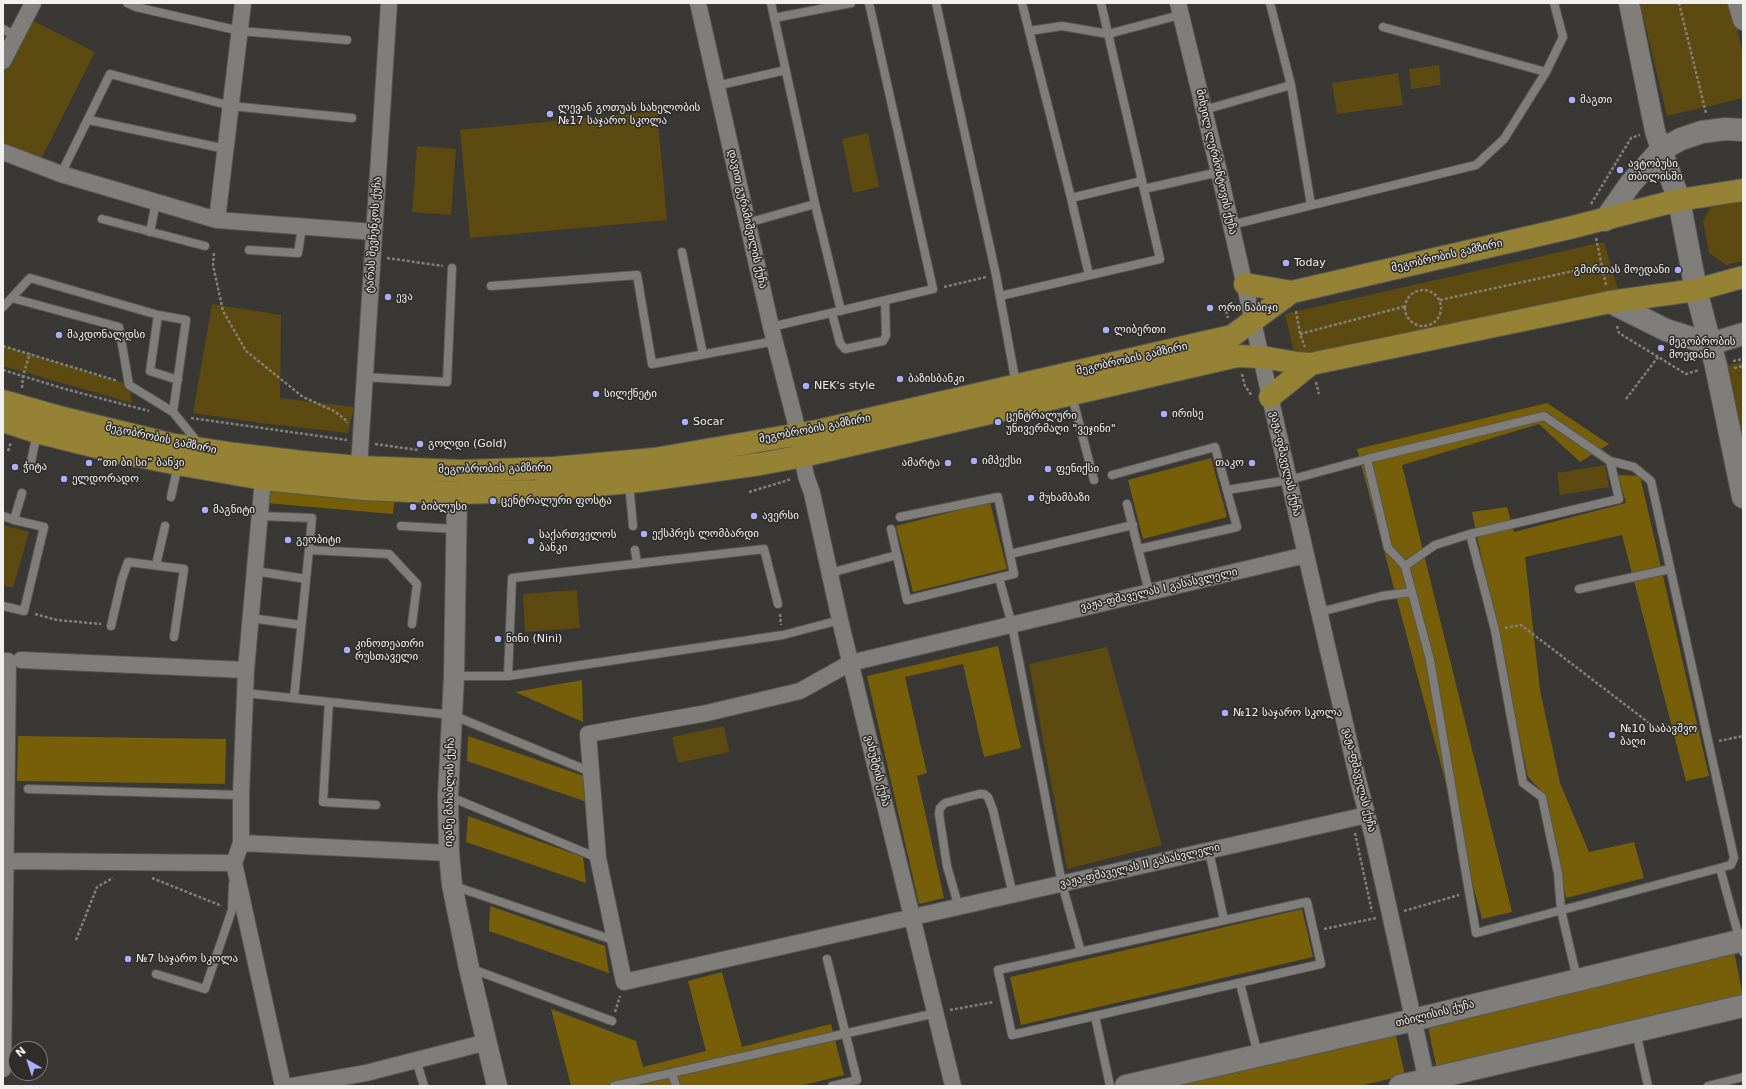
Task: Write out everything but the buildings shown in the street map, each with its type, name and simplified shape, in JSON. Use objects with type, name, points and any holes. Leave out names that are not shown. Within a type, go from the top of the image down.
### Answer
[{"type":"main road","points":[[1658,141],[1681,139],[1702,132],[1725,129],[1743,130]]},
{"type":"main road","points":[[1658,141],[1679,200],[1696,290],[1716,366],[1743,497]]},
{"type":"main road","points":[[1599,221],[1631,183],[1658,141]]},
{"type":"main road","points":[[1599,221],[1679,200],[1743,190]]},
{"type":"main road","name":"მეგობრობის გამზირი","points":[[3,401],[63,418],[163,442],[203,449],[302,462],[359,467],[462,471],[554,468],[654,459],[798,435],[1232,336],[1292,292],[1599,221]]},
{"type":"main road","points":[[1610,302],[1696,290],[1743,278]]},
{"type":"main road","points":[[1245,284],[1292,292]]},
{"type":"main road","points":[[1610,302],[1666,330],[1710,344],[1743,334]]},
{"type":"main road","name":"მეგობრობის გამზირი","points":[[3,421],[37,432],[178,464],[263,479],[363,490],[458,494],[535,491],[628,482],[760,464],[803,456],[1237,356],[1262,357],[1312,364],[1610,302]]},
{"type":"main road","points":[[1270,397],[1312,364]]},
{"type":"main road","name":"თბილისის ქუჩა","points":[[1126,1086],[1414,1020],[1577,979],[1742,944]]},
{"type":"main road","points":[[1400,1086],[1427,1083],[1743,1006]]},
{"type":"street","points":[[3,60],[9,33],[32,3]]},
{"type":"street","points":[[217,220],[243,3]]},
{"type":"street","name":"ტარას შევჩენკოს ქუჩა","points":[[359,467],[353,441],[364,377],[389,3]]},
{"type":"street","name":"დავით გურამიშვილის ქუჩა","points":[[698,3],[747,223],[803,456]]},
{"type":"street","points":[[1629,3],[1658,141]]},
{"type":"street","points":[[1738,3],[1743,20]]},
{"type":"street","name":"მიხეილ ლერმონტოვის ქუჩა","points":[[1179,9],[1232,225],[1253,321]]},
{"type":"street","points":[[3,152],[61,174],[217,220],[374,232]]},
{"type":"street","name":"ვაჟა-ფშაველას ქუჩა","points":[[1253,321],[1288,480],[1414,1020],[1427,1083]]},
{"type":"street","name":"ვახუშტის ქუჩა","points":[[803,456],[806,476],[812,493],[850,664],[953,1086]]},
{"type":"street","points":[[263,479],[246,670],[240,795],[241,843],[234,863],[282,1086]]},
{"type":"street","name":"ივანე მაჩაბლის ქუჩა","points":[[458,494],[454,676],[448,796],[449,853],[452,885],[469,968],[497,1086]]},
{"type":"street","name":"ვაჟა-ფშაველას I გასასვლელი","points":[[591,772],[588,734],[707,713],[800,691],[850,664],[1306,555]]},
{"type":"street","points":[[21,660],[246,670]]},
{"type":"street","points":[[3,661],[8,662],[3,1069]]},
{"type":"street","points":[[591,772],[598,858],[624,982]]},
{"type":"street","name":"ვაჟა-ფშაველას II გასასვლელი","points":[[624,982],[959,908],[1367,815]]},
{"type":"street","points":[[241,843],[449,853]]},
{"type":"street","points":[[6,861],[234,863]]},
{"type":"street","points":[[292,1086],[315,1084],[366,1073],[487,1042]]},
{"type":"lane","points":[[127,3],[136,7],[240,31],[347,40]]},
{"type":"lane","points":[[771,3],[815,204],[841,311]]},
{"type":"lane","points":[[774,18],[851,3]]},
{"type":"lane","points":[[491,286],[637,275],[652,364],[703,354],[773,334],[832,313],[933,289],[869,3]]},
{"type":"lane","points":[[936,3],[996,275],[1017,385]]},
{"type":"lane","points":[[1022,3],[1089,275]]},
{"type":"lane","points":[[1000,296],[1160,259],[1101,3]]},
{"type":"lane","points":[[1270,3],[1291,85],[1311,205]]},
{"type":"lane","points":[[1232,225],[1476,165],[1504,139],[1546,72],[1563,37],[1554,3]]},
{"type":"lane","points":[[1029,32],[1062,26],[1108,34],[1179,9]]},
{"type":"lane","points":[[1383,27],[1546,72]]},
{"type":"lane","points":[[716,86],[786,70]]},
{"type":"lane","points":[[61,174],[89,120],[110,74],[231,106],[352,118]]},
{"type":"lane","points":[[1204,110],[1291,85]]},
{"type":"lane","points":[[89,120],[226,149]]},
{"type":"lane","points":[[1071,198],[1219,172]]},
{"type":"lane","points":[[150,232],[156,202]]},
{"type":"lane","points":[[747,223],[815,204]]},
{"type":"lane","points":[[102,219],[205,246]]},
{"type":"lane","points":[[249,250],[298,252],[302,227]]},
{"type":"lane","points":[[682,252],[703,354]]},
{"type":"lane","points":[[364,377],[447,382],[452,268]]},
{"type":"lane","points":[[3,307],[30,278],[158,315],[186,320],[175,414]]},
{"type":"lane","points":[[12,298],[119,327],[130,385],[175,414],[203,449]]},
{"type":"lane","points":[[832,313],[840,343],[844,349],[883,341],[886,336],[886,300]]},
{"type":"lane","points":[[158,315],[150,371],[178,380]]},
{"type":"lane","points":[[1071,394],[1094,480]]},
{"type":"lane","points":[[1227,490],[1288,480],[1367,459],[1544,416],[1610,461],[1634,467],[1651,481],[1734,858],[1730,865],[1476,933],[1430,660],[1405,566],[1388,548],[1367,459]]},
{"type":"lane","points":[[30,462],[37,432]]},
{"type":"lane","points":[[1112,475],[1214,447],[1237,527],[1140,549]]},
{"type":"lane","points":[[1405,566],[1435,545],[1470,534],[1619,499],[1610,461]]},
{"type":"lane","points":[[171,497],[178,464]]},
{"type":"lane","points":[[628,482],[633,526]]},
{"type":"lane","points":[[14,520],[22,493]]},
{"type":"lane","points":[[891,529],[907,600],[1014,574],[998,497],[900,517]]},
{"type":"lane","points":[[1128,504],[1140,549],[1149,592]]},
{"type":"lane","points":[[3,516],[44,527],[24,611],[3,606]]},
{"type":"lane","points":[[260,516],[312,518],[294,698]]},
{"type":"lane","points":[[1010,554],[1133,525]]},
{"type":"lane","points":[[156,566],[165,526]]},
{"type":"lane","points":[[401,526],[457,529]]},
{"type":"lane","points":[[1470,534],[1495,630],[1524,783],[1542,797],[1558,873],[1561,910],[1577,979]]},
{"type":"lane","points":[[508,676],[512,578],[764,549],[778,604]]},
{"type":"lane","points":[[309,550],[389,554],[417,584],[412,624]]},
{"type":"lane","points":[[635,550],[637,564]]},
{"type":"lane","points":[[830,573],[897,555]]},
{"type":"lane","points":[[111,626],[122,579],[128,562],[184,569],[174,637]]},
{"type":"lane","points":[[1579,589],[1670,569]]},
{"type":"lane","points":[[255,571],[306,579]]},
{"type":"lane","points":[[999,578],[1012,625],[1062,884],[1080,952]]},
{"type":"lane","points":[[1320,612],[1382,596],[1412,592]]},
{"type":"lane","points":[[251,618],[301,626]]},
{"type":"lane","points":[[454,676],[508,676],[783,635],[840,620]]},
{"type":"lane","points":[[245,693],[452,715],[591,772]]},
{"type":"lane","points":[[329,702],[323,802],[376,805]]},
{"type":"lane","points":[[28,789],[240,795]]},
{"type":"lane","points":[[959,908],[947,866],[939,814],[940,808],[945,803],[979,794],[984,794],[988,797],[993,810],[1013,895]]},
{"type":"lane","points":[[448,796],[598,858]]},
{"type":"lane","points":[[1209,851],[1224,920]]},
{"type":"lane","points":[[156,974],[205,989],[232,910],[234,863]]},
{"type":"lane","points":[[1720,868],[1742,944]]},
{"type":"lane","points":[[452,885],[616,941]]},
{"type":"lane","points":[[1307,902],[1321,964],[1012,1035],[998,970],[1080,952],[1307,902]]},
{"type":"lane","points":[[827,959],[846,1033],[856,1080],[832,1086]]},
{"type":"lane","points":[[469,968],[612,1020]]},
{"type":"lane","points":[[1240,982],[1258,1056]]},
{"type":"lane","points":[[614,1086],[936,1013]]},
{"type":"lane","points":[[1095,1016],[1110,1086]]},
{"type":"lane","points":[[1636,1031],[1648,1086]]},
{"type":"lane","points":[[416,1060],[424,1086]]},
{"type":"lane","points":[[672,1073],[676,1086]]},
{"type":"lane","points":[[1708,1086],[1743,1076]]},
{"type":"path","points":[[1679,3],[1707,118]]},
{"type":"path","points":[[1658,141],[1631,138],[1587,211],[1599,221],[1601,265],[1619,333],[1686,374],[1743,359]]},
{"type":"path","points":[[214,250],[213,265],[223,312],[246,351],[303,397],[334,411],[347,421],[346,427]]},
{"type":"path","points":[[372,256],[452,268]]},
{"type":"path","points":[[1440,300],[1601,265]]},
{"type":"path","points":[[933,289],[996,275]]},
{"type":"path","points":[[1420,290],[1432,292],[1440,300],[1441,311],[1439,317],[1435,321],[1424,325],[1413,322],[1406,312],[1406,306],[1410,296],[1420,290]]},
{"type":"path","points":[[1292,292],[1300,334],[1312,364],[1319,394]]},
{"type":"path","points":[[1300,334],[1406,306]]},
{"type":"path","points":[[3,346],[30,353],[130,385]]},
{"type":"path","points":[[24,373],[30,353]]},
{"type":"path","points":[[1626,399],[1658,357]]},
{"type":"path","points":[[3,370],[65,389],[145,410],[423,450]]},
{"type":"path","points":[[346,434],[353,441]]},
{"type":"path","points":[[749,492],[777,482]]},
{"type":"path","points":[[778,604],[783,635]]},
{"type":"path","points":[[24,611],[57,620],[111,626]]},
{"type":"path","points":[[1495,630],[1521,625],[1657,729],[1704,722]]},
{"type":"path","points":[[1708,743],[1743,736]]},
{"type":"path","points":[[145,875],[232,910]]},
{"type":"path","points":[[76,940],[97,887],[118,876]]},
{"type":"path","points":[[612,1020],[624,982]]},
{"type":"path","points":[[936,1013],[1004,1000]]},
{"type":"shaded area","points":[[1640,3],[1731,3],[1743,55],[1743,98],[1667,116]]},
{"type":"shaded area","points":[[28,18],[95,52],[42,157],[3,143],[3,69]]},
{"type":"shaded area","points":[[1439,65],[1441,85],[1411,89],[1409,69]]},
{"type":"shaded area","points":[[1398,73],[1403,105],[1337,114],[1332,83]]},
{"type":"shaded area","points":[[657,111],[667,220],[470,238],[460,130]]},
{"type":"shaded area","points":[[868,133],[879,187],[853,193],[842,139]]},
{"type":"shaded area","points":[[417,146],[456,149],[451,215],[412,212]]},
{"type":"shaded area","points":[[1743,199],[1743,261],[1726,265],[1709,253],[1703,221],[1711,207]]},
{"type":"shaded area","points":[[1604,242],[1620,297],[1296,362],[1285,314]]},
{"type":"shaded area","points":[[212,304],[281,315],[280,398],[354,407],[348,433],[261,423],[193,413]]},
{"type":"shaded area","points":[[3,346],[129,385],[132,403],[3,366]]},
{"type":"shaded area","points":[[1743,362],[1743,476],[1718,367]]},
{"type":"shaded area","points":[[1547,403],[1609,444],[1580,462],[1539,424],[1402,465],[1512,912],[1482,919],[1357,449]]},
{"type":"shaded area","points":[[1211,458],[1227,517],[1143,539],[1128,480]]},
{"type":"shaded area","points":[[1605,465],[1609,487],[1560,495],[1557,473]]},
{"type":"shaded area","points":[[1618,475],[1640,476],[1709,776],[1686,781],[1622,535],[1525,557],[1540,690],[1560,783],[1589,852],[1634,842],[1644,878],[1566,898],[1547,797],[1528,777],[1472,512],[1507,507],[1514,532],[1626,503]]},
{"type":"shaded area","points":[[268,485],[395,496],[393,514],[266,503]]},
{"type":"shaded area","points":[[990,502],[1007,569],[913,592],[896,526]]},
{"type":"shaded area","points":[[3,525],[29,532],[13,588],[3,585]]},
{"type":"shaded area","points":[[577,590],[580,628],[525,632],[523,594]]},
{"type":"shaded area","points":[[998,646],[1021,748],[984,757],[963,664],[905,677],[927,773],[917,776],[944,898],[919,904],[867,676]]},
{"type":"shaded area","points":[[1107,647],[1162,845],[1067,869],[1029,664]]},
{"type":"shaded area","points":[[582,680],[583,722],[515,692]]},
{"type":"shaded area","points":[[724,726],[729,752],[678,763],[672,737]]},
{"type":"shaded area","points":[[18,736],[226,739],[225,784],[17,781]]},
{"type":"shaded area","points":[[468,736],[584,776],[587,802],[467,761]]},
{"type":"shaded area","points":[[468,816],[583,857],[586,883],[466,842]]},
{"type":"shaded area","points":[[490,906],[605,946],[609,973],[489,931]]},
{"type":"shaded area","points":[[1302,909],[1313,957],[1021,1025],[1010,977]]},
{"type":"shaded area","points":[[1734,951],[1743,997],[1437,1069],[1427,1023]]},
{"type":"shaded area","points":[[722,972],[742,1047],[831,1024],[844,1075],[800,1086],[571,1086],[551,1009],[636,1041],[643,1067],[706,1051],[688,981]]},
{"type":"shaded area","points":[[1395,1032],[1405,1075],[1360,1086],[1168,1086]]},
{"type":"place","name":"მაგთი","points":[[1572,100]]},
{"type":"place","name":"ლევან გოთუას სახელობის №17 საჯარო სკოლა","points":[[550,114]]},
{"type":"place","name":"ავტობუსი თბილისში","points":[[1620,170]]},
{"type":"place","name":"Today","points":[[1286,263]]},
{"type":"place","name":"გმირთას მოედანი","points":[[1678,270]]},
{"type":"place","name":"ევა","points":[[388,297]]},
{"type":"place","name":"ორი ნაბიჯი","points":[[1210,308]]},
{"type":"place","name":"ლიბერთი","points":[[1106,330]]},
{"type":"place","name":"მაკდონალდსი","points":[[59,335]]},
{"type":"place","name":"მეგობრობის მოედანი","points":[[1661,348]]},
{"type":"place","name":"ბაზისბანკი","points":[[900,379]]},
{"type":"place","name":"NEK's style","points":[[806,386]]},
{"type":"place","name":"სილქნეტი","points":[[596,394]]},
{"type":"place","name":"ირისე","points":[[1164,414]]},
{"type":"place","name":"Socar","points":[[685,422]]},
{"type":"place","name":"ცენტრალური უნივერმაღი \"ვეჯინი\"","points":[[998,422]]},
{"type":"place","name":"გოლდი (Gold)","points":[[420,444]]},
{"type":"place","name":"იმპექსი","points":[[974,461]]},
{"type":"place","name":"“თი ბი სი” ბანკი","points":[[89,463]]},
{"type":"place","name":"ამარტა","points":[[948,463]]},
{"type":"place","name":"თაკო","points":[[1252,463]]},
{"type":"place","name":"ჭიტა","points":[[15,467]]},
{"type":"place","name":"ფენიქსი","points":[[1048,469]]},
{"type":"place","name":"ელდორადო","points":[[64,479]]},
{"type":"place","name":"მუხამბაზი","points":[[1031,498]]},
{"type":"place","name":"ცენტრალური ფოსტა","points":[[493,501]]},
{"type":"place","name":"ბიბლუსი","points":[[413,507]]},
{"type":"place","name":"მაგნიტი","points":[[205,510]]},
{"type":"place","name":"ავერსი","points":[[754,516]]},
{"type":"place","name":"ექსპრეს ლომბარდი","points":[[644,534]]},
{"type":"place","name":"გეობიტი","points":[[288,540]]},
{"type":"place","name":"საქართველოს ბანკი","points":[[531,541]]},
{"type":"place","name":"ნინი (Nini)","points":[[498,639]]},
{"type":"place","name":"კინოთეათრი რუსთაველი","points":[[347,650]]},
{"type":"place","name":"№12 საჯარო სკოლა","points":[[1225,713]]},
{"type":"place","name":"№10 საბავშვო ბაღი","points":[[1612,735]]},
{"type":"place","name":"№7 საჯარო სკოლა","points":[[128,959]]}]
